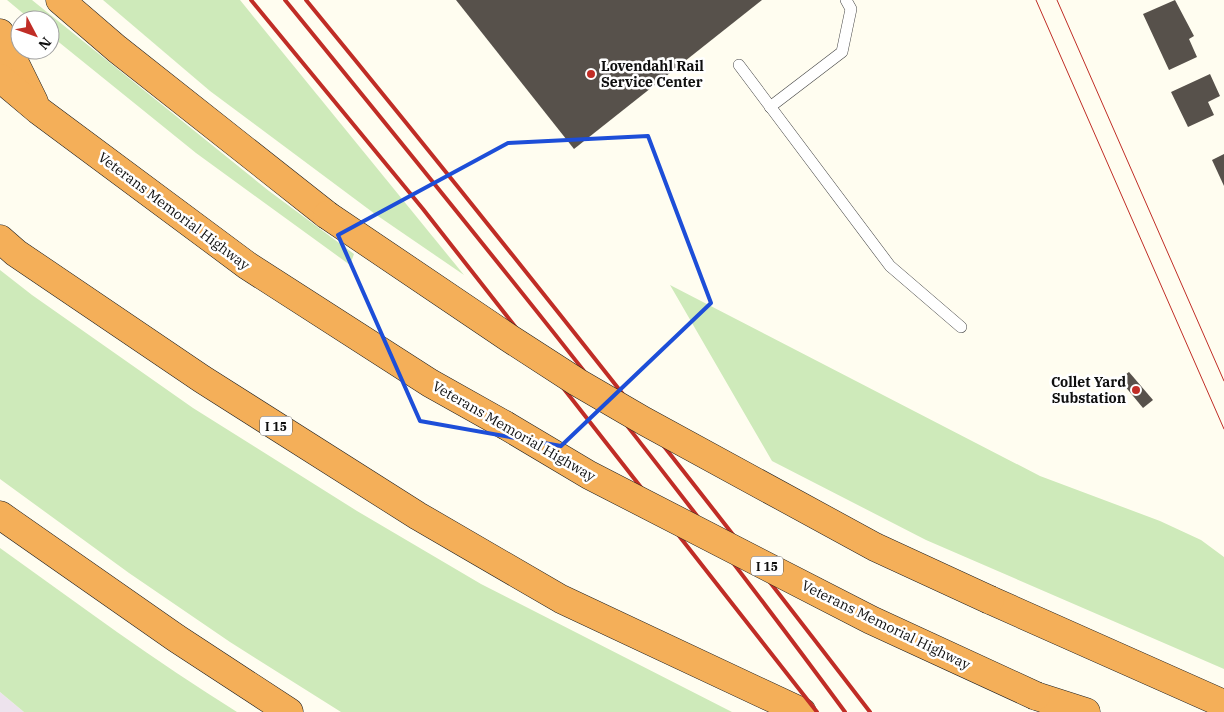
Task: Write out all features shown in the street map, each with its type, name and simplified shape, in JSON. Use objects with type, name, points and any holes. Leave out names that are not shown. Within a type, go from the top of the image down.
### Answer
[{"type":"highway","points":[[60,0],[117,49],[327,214],[516,343],[644,421],[875,546],[990,600],[1224,704]]},
{"type":"highway","points":[[0,33],[38,110]]},
{"type":"highway","name":"Veterans Memorial Highway","points":[[0,78],[38,110],[248,266],[430,384],[590,475],[871,620],[1070,712]]},
{"type":"highway","name":"I 15","points":[[5,244],[202,379],[418,516],[561,599],[802,712]]},
{"type":"highway","points":[[0,515],[176,638],[289,712]]},
{"type":"highway","points":[[1036,696],[1086,712]]},
{"type":"lane","points":[[770,107],[842,52],[851,9],[846,0]]},
{"type":"lane","points":[[738,65],[890,266],[962,327]]},
{"type":"highlighted area","points":[[648,136],[711,303],[561,446],[420,421],[338,235],[508,143]]},
{"type":"shaded area","points":[[0,692],[24,712],[0,712]]},
{"type":"green space","points":[[7,0],[32,0],[44,10],[19,10]]},
{"type":"green space","points":[[103,0],[240,0],[464,275],[375,214],[210,91]]},
{"type":"green space","points":[[60,23],[269,191],[354,254],[350,265],[196,153],[60,43]]},
{"type":"green space","points":[[0,270],[32,295],[193,408],[357,511],[481,584],[732,712],[341,712],[230,642],[129,573],[0,479]]},
{"type":"green space","points":[[670,285],[1040,476],[1160,521],[1201,540],[1224,557],[1224,669],[926,540],[772,461]]},
{"type":"green space","points":[[0,548],[206,693],[237,712],[24,712],[0,692]]},
{"type":"building","name":"Lovendahl Rail Service Center","points":[[456,0],[762,0],[574,149]]},
{"type":"building","points":[[1175,0],[1194,36],[1189,39],[1197,57],[1169,70],[1143,14]]},
{"type":"building","points":[[1210,74],[1220,96],[1208,102],[1214,115],[1188,127],[1171,92]]},
{"type":"building","points":[[1224,154],[1224,186],[1212,160]]},
{"type":"building","name":"Collet Yard Substation","points":[[1129,372],[1153,400],[1143,408],[1119,379]]},
{"type":"tram line","points":[[1036,0],[1224,429]]},
{"type":"tram line","points":[[1057,0],[1224,381]]},
{"type":"railway","points":[[251,0],[423,209],[817,712]]},
{"type":"railway","points":[[285,0],[499,264],[640,442],[845,712]]},
{"type":"railway","points":[[306,0],[591,354],[870,712]]},
{"type":"place","name":"Lovendahl Rail Service Center","points":[[591,74]]},
{"type":"place","name":"Collet Yard Substation","points":[[1136,390]]}]
